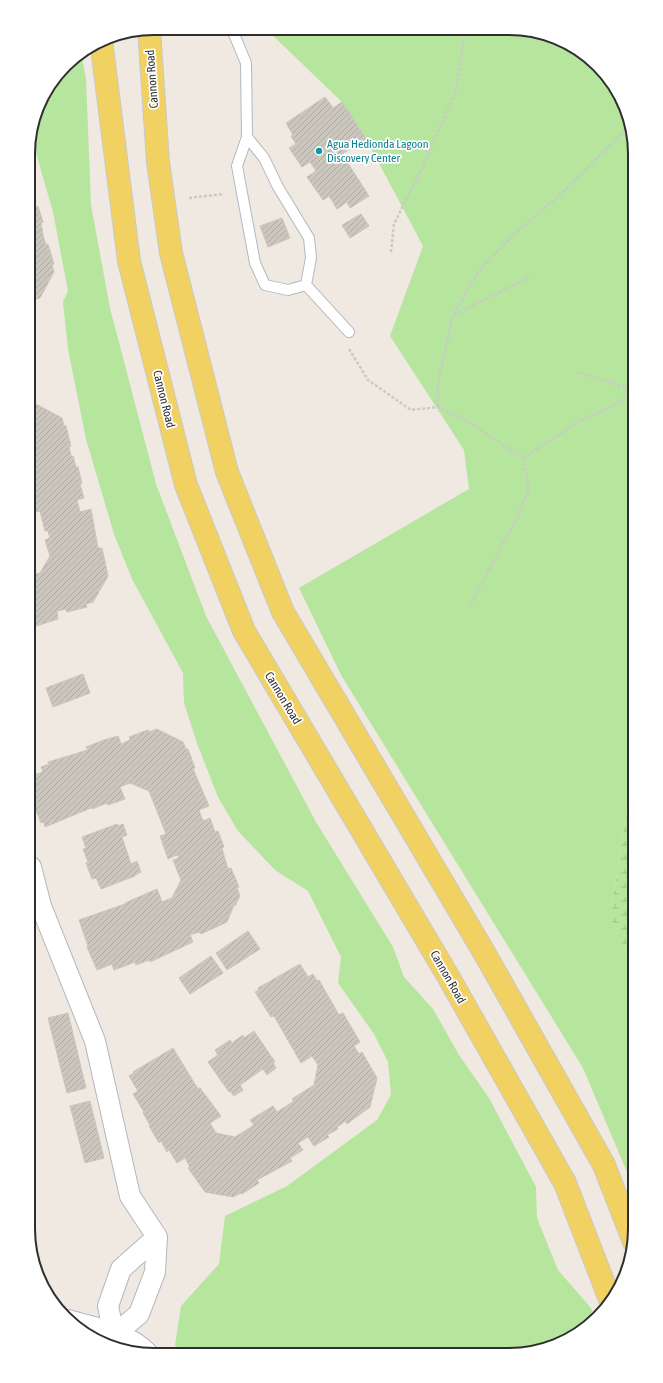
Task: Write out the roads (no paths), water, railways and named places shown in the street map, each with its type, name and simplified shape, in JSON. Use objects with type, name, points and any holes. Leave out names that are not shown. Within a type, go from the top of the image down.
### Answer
[{"type":"main road","name":"Cannon Road","points":[[149,35],[158,162],[171,253],[227,472],[283,612],[485,954],[604,1165],[628,1227]]},
{"type":"main road","name":"Cannon Road","points":[[102,47],[129,261],[186,485],[244,631],[448,976],[565,1184],[608,1295]]},
{"type":"street","points":[[36,907],[95,1041],[130,1196],[157,1237],[155,1272],[139,1314],[114,1335]]},
{"type":"street","points":[[114,1335],[108,1306],[121,1269],[157,1237]]},
{"type":"street","points":[[86,1326],[114,1335],[139,1345],[141,1347]]},
{"type":"lane","points":[[234,35],[246,63],[247,137],[236,166],[255,263],[265,285],[288,290],[306,285]]},
{"type":"lane","points":[[247,137],[264,158],[278,187],[309,238],[311,258],[306,285]]},
{"type":"lane","points":[[306,285],[349,332]]},
{"type":"place","name":"Agua Hedionda Lagoon Discovery Center","points":[[319,151]]}]
